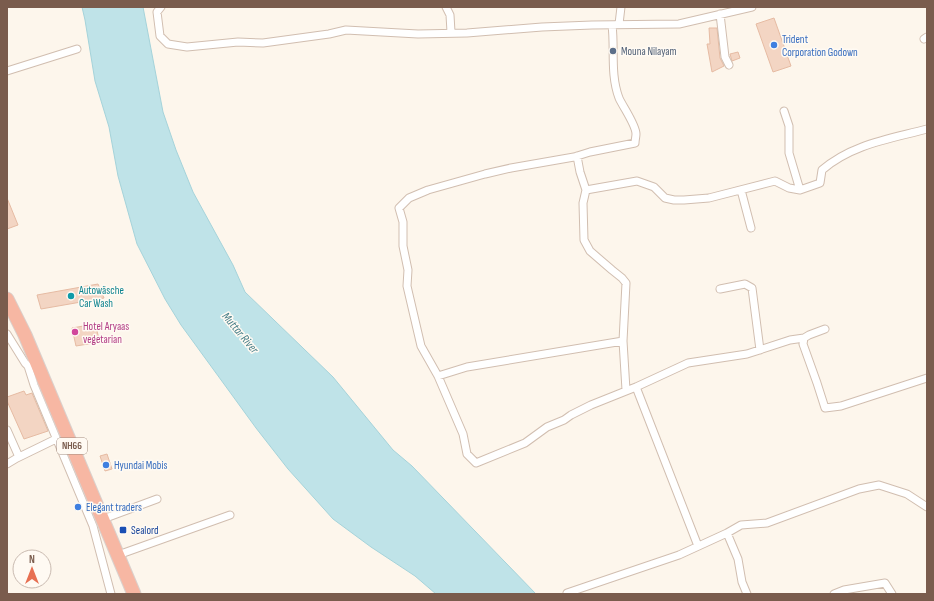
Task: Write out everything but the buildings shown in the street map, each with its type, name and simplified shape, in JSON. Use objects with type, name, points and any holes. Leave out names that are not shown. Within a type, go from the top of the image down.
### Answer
[{"type":"highway","name":"NH66","points":[[7,300],[25,335],[134,594]]},
{"type":"street","points":[[161,7],[158,12],[160,36],[168,44],[187,47],[238,42],[263,43],[329,34],[346,30],[418,34],[451,32],[467,33],[542,27],[616,24],[679,24],[752,7]]},
{"type":"street","points":[[446,7],[450,15],[451,32]]},
{"type":"street","points":[[621,7],[616,24],[612,58],[619,97],[636,133],[634,143],[577,156],[510,168],[428,190],[409,198],[399,208],[403,222],[403,246],[408,270],[407,286],[421,346],[438,376],[463,434],[467,454],[476,463],[525,443],[547,427],[564,420],[570,414],[636,387],[688,363],[747,354],[790,340],[804,338],[809,334],[825,329]]},
{"type":"street","points":[[720,14],[725,57],[729,65]]},
{"type":"street","points":[[7,71],[77,49]]},
{"type":"street","points":[[784,111],[789,126],[789,153],[800,190]]},
{"type":"street","points":[[586,190],[636,181],[654,187],[665,198],[674,200],[709,198],[775,181],[789,188],[800,190],[820,183],[822,170],[832,160],[868,143],[927,129]]},
{"type":"street","points":[[577,156],[586,190],[583,203],[584,240],[590,251],[626,282],[623,341],[626,390]]},
{"type":"street","points":[[742,190],[751,228]]},
{"type":"street","points":[[720,289],[745,284],[752,288],[760,350]]},
{"type":"street","points":[[7,334],[28,366],[34,385],[56,439],[72,473],[93,526],[111,594]]},
{"type":"street","points":[[804,338],[803,344],[825,408],[831,408],[854,402],[927,378]]},
{"type":"street","points":[[438,376],[467,367],[623,341]]},
{"type":"street","points":[[636,387],[698,546]]},
{"type":"street","points":[[7,430],[19,457]]},
{"type":"street","points":[[7,464],[56,439]]},
{"type":"street","points":[[567,593],[679,554],[741,526],[767,523],[859,489],[879,485],[907,494],[927,507]]},
{"type":"street","points":[[103,519],[157,499]]},
{"type":"street","points":[[118,555],[230,515]]},
{"type":"street","points":[[727,533],[738,559],[742,582],[746,594]]},
{"type":"street","points":[[834,594],[844,590],[885,583],[892,594]]},
{"type":"water","name":"Muttar River","points":[[82,7],[143,7],[163,112],[176,150],[193,192],[233,265],[245,292],[333,377],[393,450],[412,466],[536,594],[436,594],[415,576],[371,547],[333,519],[288,469],[256,428],[181,325],[165,299],[137,244],[118,176],[109,127],[95,81]]},
{"type":"place","name":"Trident Corporation Godown","points":[[774,45]]},
{"type":"place","name":"Mouna Nilayam","points":[[613,51]]},
{"type":"place","name":"Autowäsche Car Wash","points":[[71,296]]},
{"type":"place","name":"Hotel Aryaas vegetarian","points":[[75,332]]},
{"type":"place","name":"Hyundai Mobis","points":[[106,465]]},
{"type":"place","name":"Elegant traders","points":[[78,507]]},
{"type":"place","name":"Sealord","points":[[123,530]]}]
